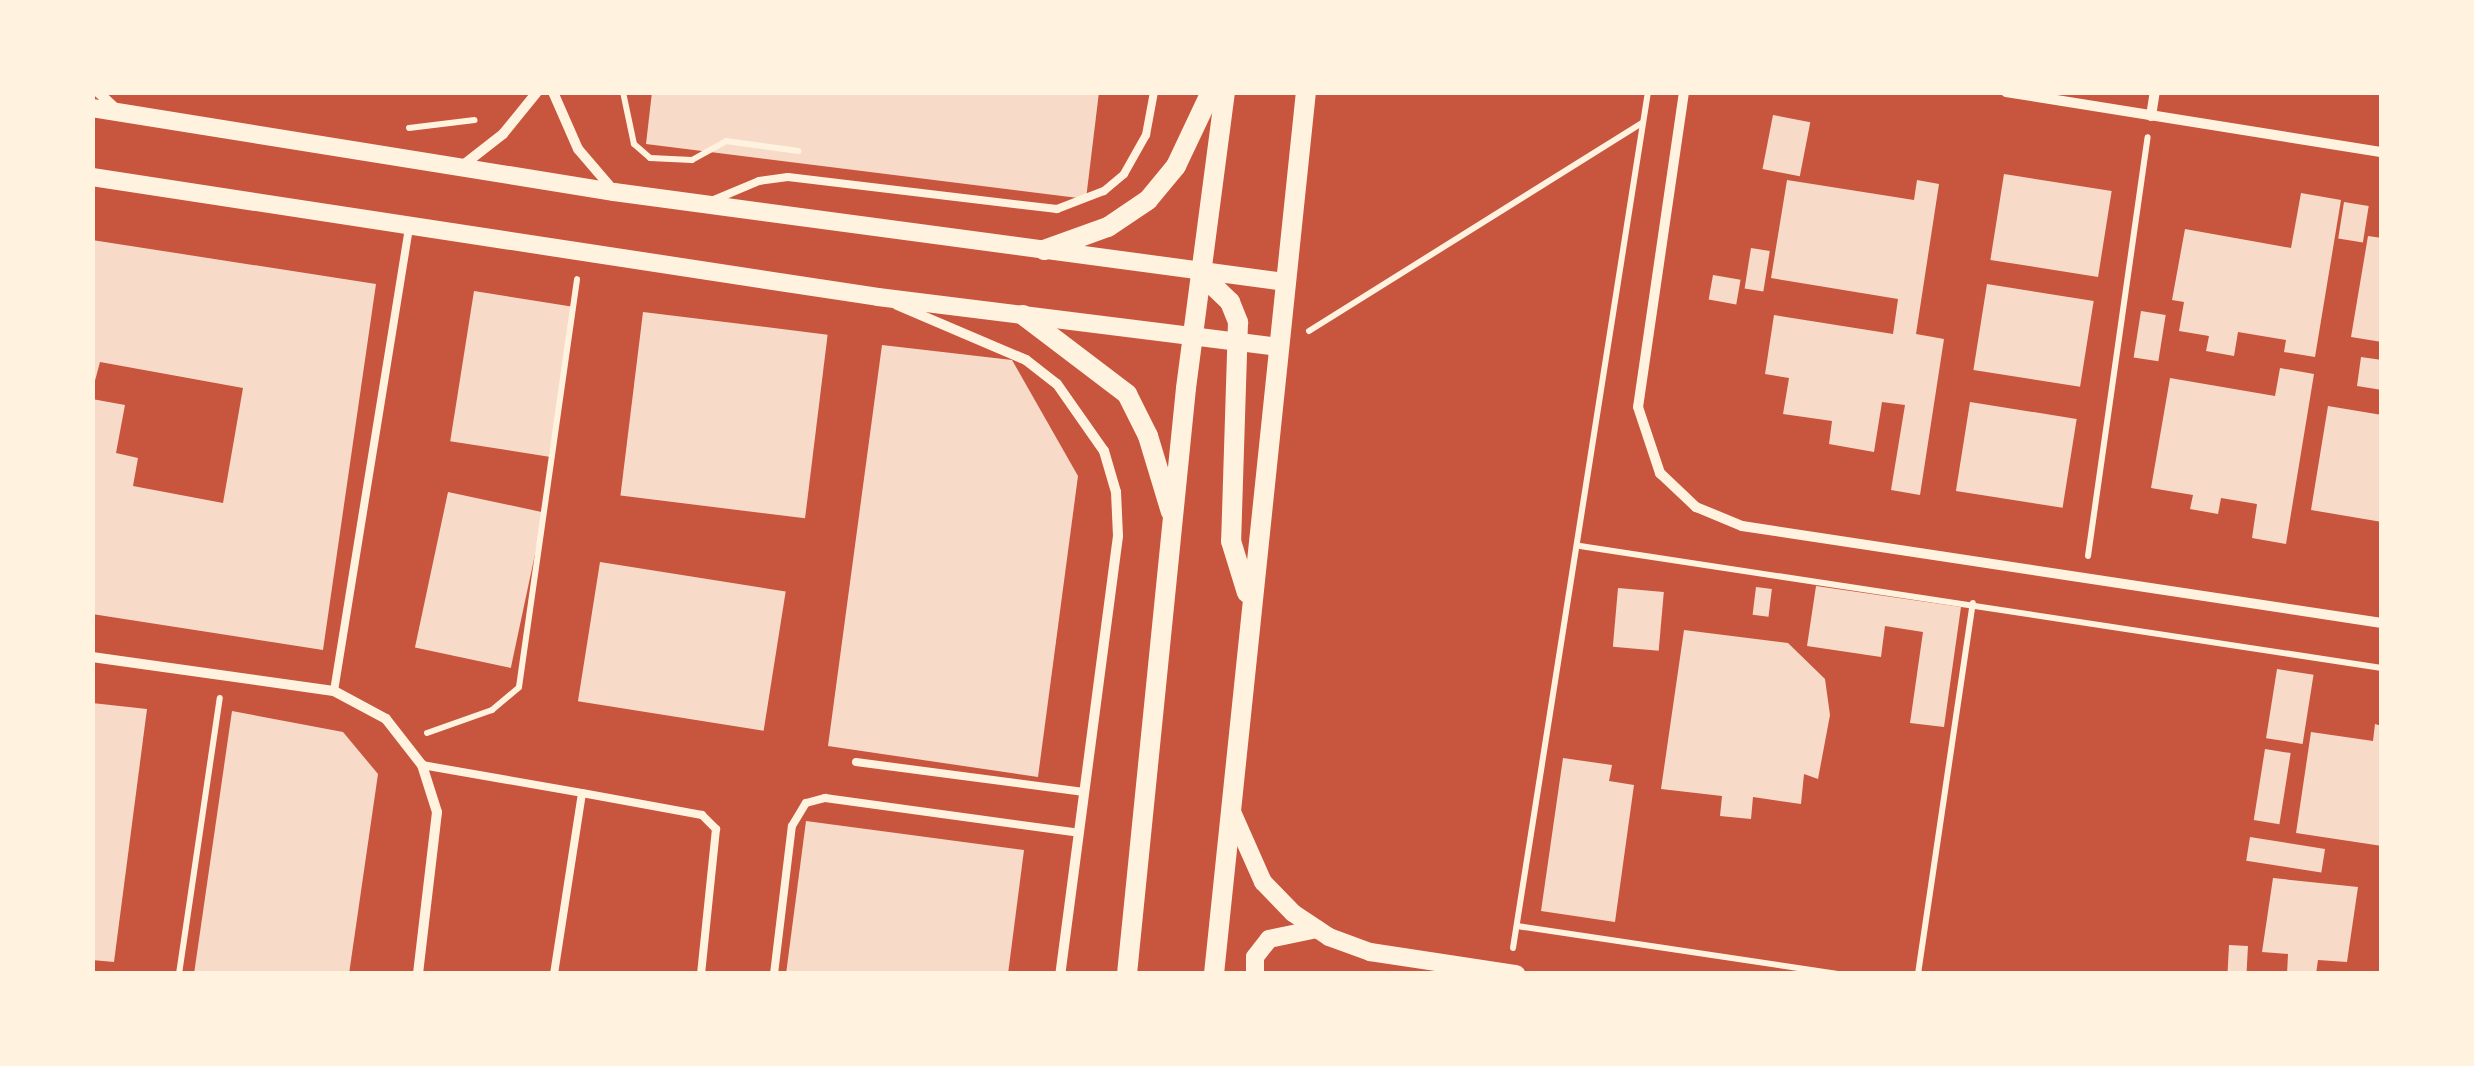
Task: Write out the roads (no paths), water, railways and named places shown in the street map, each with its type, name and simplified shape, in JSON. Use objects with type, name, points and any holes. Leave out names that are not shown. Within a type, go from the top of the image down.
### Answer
[{"type":"main road","points":[[1044,250],[1108,226],[1148,200],[1176,166],[1212,92]]},
{"type":"main road","points":[[1127,974],[1200,273],[1226,92]]},
{"type":"main road","points":[[1214,974],[1248,596],[1306,92]]},
{"type":"main road","points":[[1200,273],[1230,302],[1241,342],[1230,513],[1236,566],[1248,596]]},
{"type":"main road","points":[[1023,315],[1127,394],[1148,436],[1174,522]]},
{"type":"street","points":[[98,92],[120,112]]},
{"type":"street","points":[[462,166],[503,134],[536,92]]},
{"type":"street","points":[[553,92],[578,150],[614,192]]},
{"type":"street","points":[[1684,92],[1639,384],[1641,431],[1660,473],[1696,508],[1718,518],[2084,582],[2382,622]]},
{"type":"street","points":[[2006,92],[2382,152]]},
{"type":"street","points":[[2151,116],[2155,92]]},
{"type":"street","points":[[92,108],[614,192],[1285,282]]},
{"type":"street","points":[[92,177],[581,248],[878,297],[1277,347]]},
{"type":"street","points":[[878,297],[1026,360],[1082,412],[1104,451],[1116,492],[1118,536],[1060,974]]},
{"type":"street","points":[[92,657],[334,691],[386,719],[422,765],[438,838],[418,974]]},
{"type":"street","points":[[1229,803],[1242,844],[1264,882],[1317,929],[1370,952],[1516,974]]},
{"type":"street","points":[[1255,974],[1255,957],[1269,939],[1317,929]]},
{"type":"lane","points":[[706,203],[732,189],[788,177],[1057,209],[1093,197],[1124,174],[1146,136],[1154,92]]},
{"type":"lane","points":[[334,691],[410,223]]},
{"type":"lane","points":[[856,762],[1084,792]]},
{"type":"lane","points":[[422,765],[702,816],[716,829],[701,974]]},
{"type":"lane","points":[[554,974],[582,793]]},
{"type":"lane","points":[[774,974],[792,826],[806,803],[825,798],[1078,832]]}]
